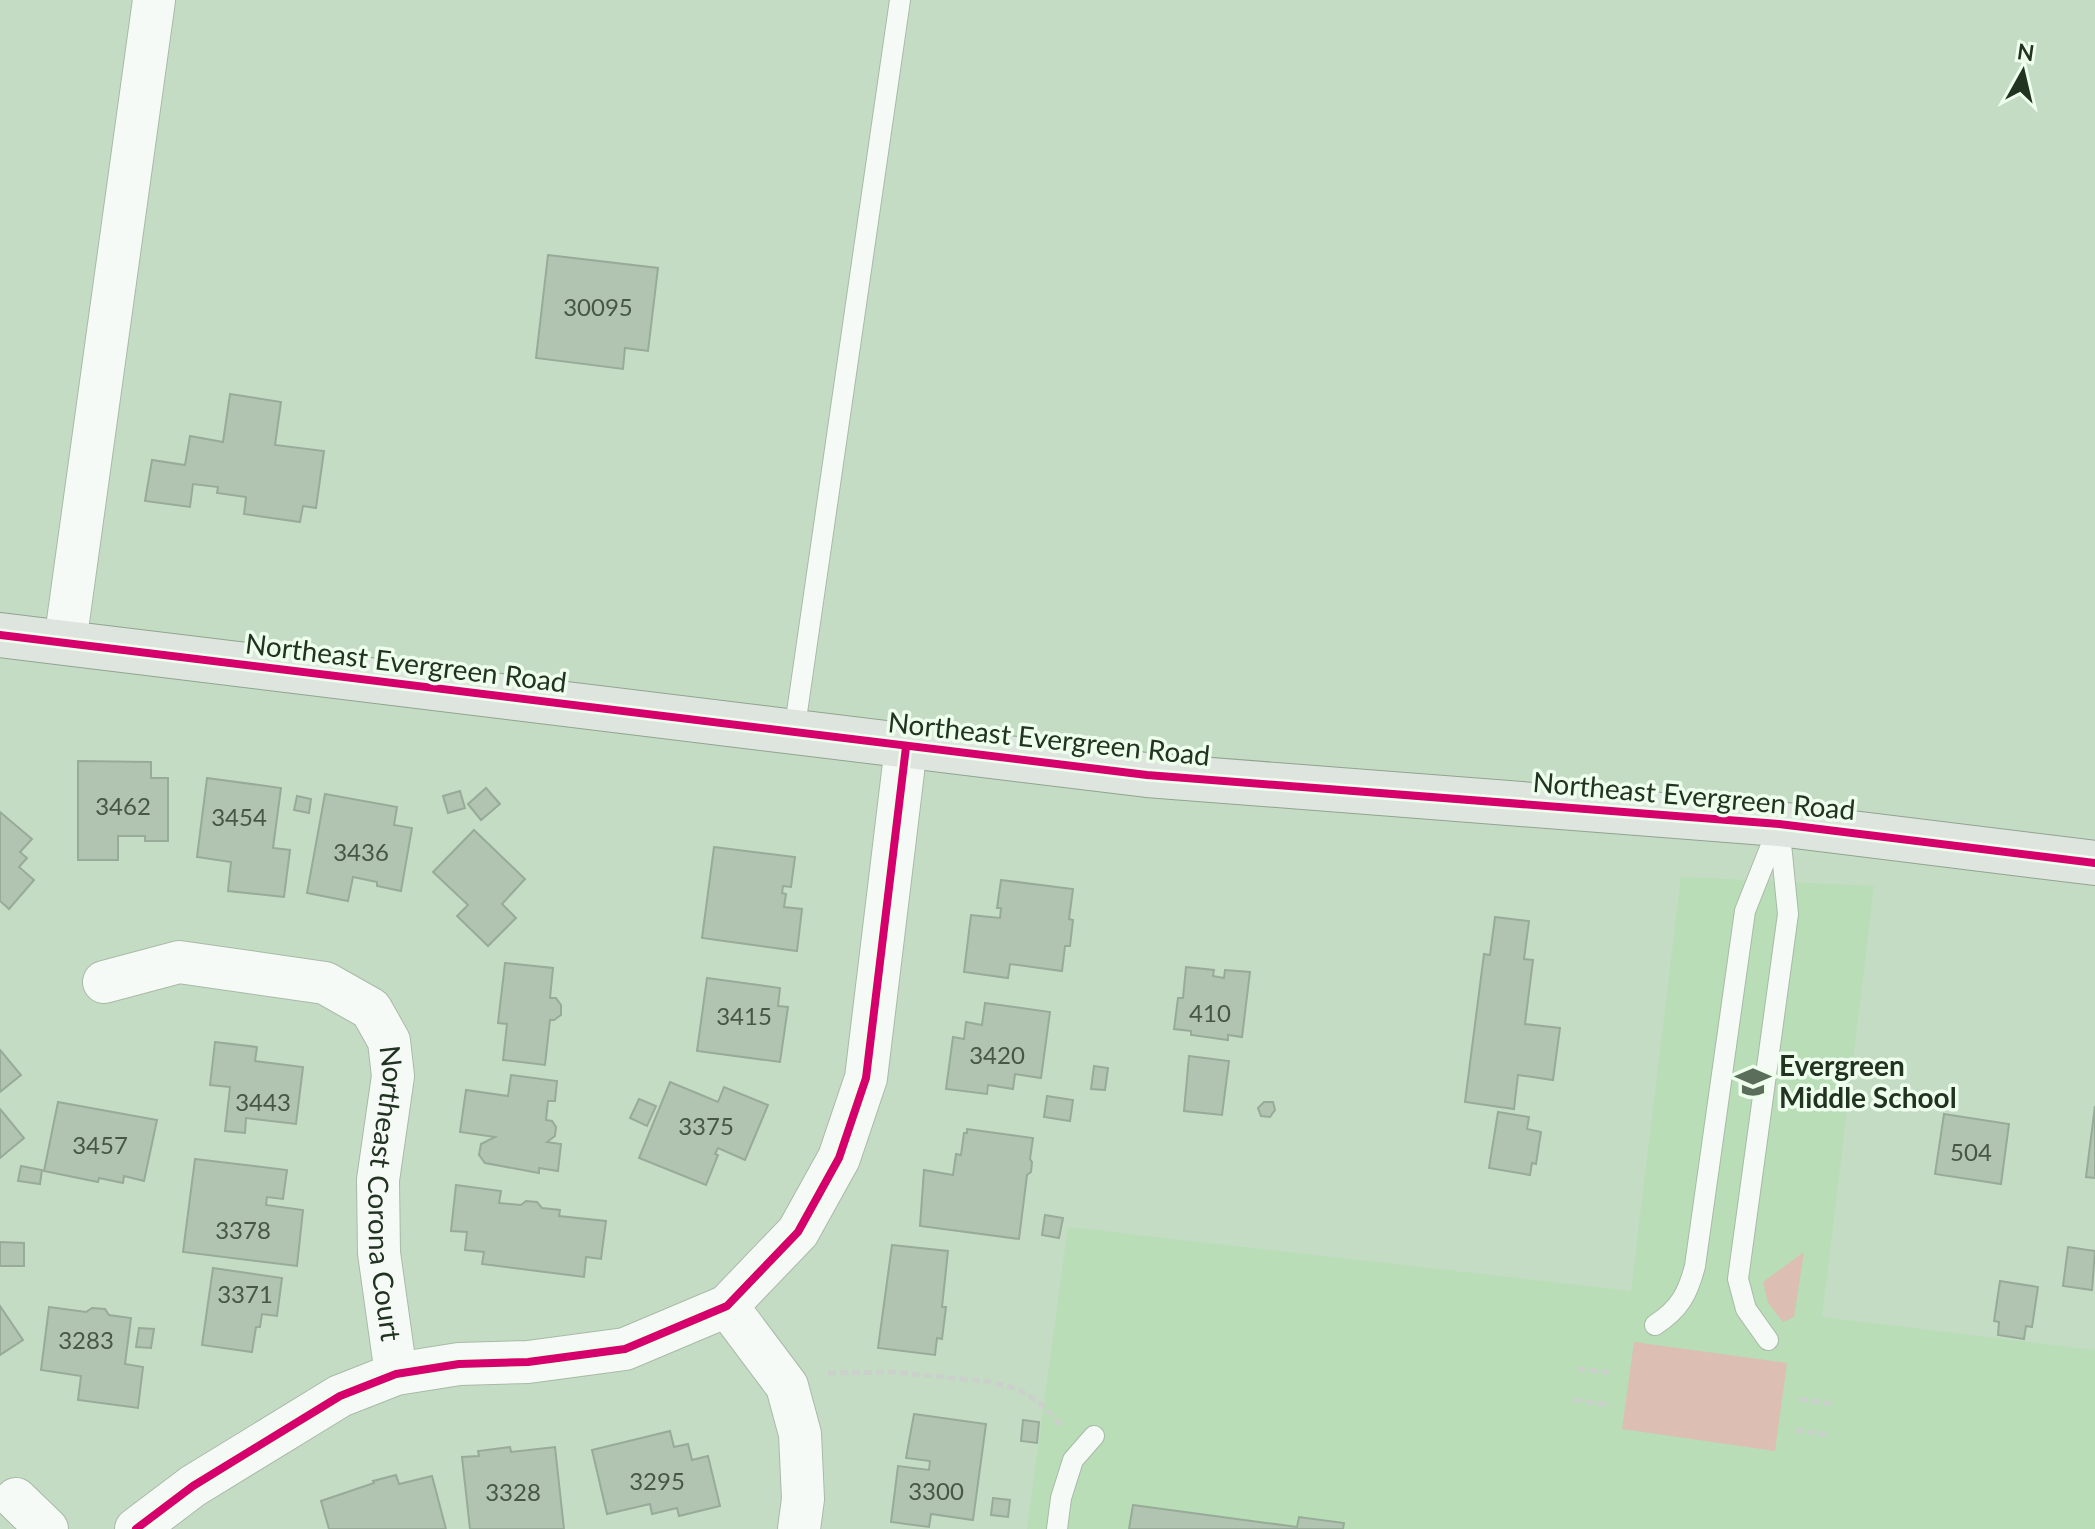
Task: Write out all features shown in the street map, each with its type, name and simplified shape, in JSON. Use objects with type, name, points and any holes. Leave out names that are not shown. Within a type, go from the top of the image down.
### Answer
[{"type":"main road","name":"Northeast Evergreen Road","points":[[0,635],[1147,775],[1779,824],[2095,863]]},
{"type":"street","points":[[65,643],[154,0]]},
{"type":"street","points":[[136,1529],[193,1486],[340,1396],[396,1374],[459,1364],[528,1362],[625,1349],[727,1306],[798,1232],[839,1158],[866,1078],[906,747]]},
{"type":"street","name":"Northeast Corona Court","points":[[104,982],[179,962],[325,983],[371,1009],[389,1041],[393,1076],[378,1180],[378,1224],[379,1253],[396,1374]]},
{"type":"street","points":[[727,1306],[787,1386],[800,1434],[803,1499],[799,1529]]},
{"type":"street","points":[[16,1499],[47,1529]]},
{"type":"lane","points":[[794,733],[900,0]]},
{"type":"lane","points":[[1655,1325],[1682,1303],[1695,1266],[1745,911],[1779,824]]},
{"type":"lane","points":[[1768,1340],[1746,1309],[1738,1279],[1788,914],[1779,824]]},
{"type":"lane","points":[[1057,1529],[1061,1498],[1073,1460],[1094,1436]]},
{"type":"path","points":[[1578,1369],[1614,1373]]},
{"type":"path","points":[[828,1373],[895,1372],[990,1382],[1018,1389],[1040,1403],[1064,1428]]},
{"type":"path","points":[[1799,1399],[1832,1404]]},
{"type":"path","points":[[1574,1400],[1611,1405]]},
{"type":"path","points":[[1795,1430],[1828,1435]]},
{"type":"shaded area","name":"Evergreen Middle School","points":[[1681,877],[1874,886],[1822,1317],[2095,1350],[2095,1529],[1027,1529],[1068,1227],[1631,1291]]},
{"type":"shaded area","points":[[1804,1252],[1794,1317],[1783,1322],[1768,1303],[1763,1282]]},
{"type":"shaded area","points":[[1634,1342],[1787,1363],[1775,1451],[1622,1429]]},
{"type":"building","points":[[548,255],[658,268],[648,351],[625,348],[623,369],[536,358]]},
{"type":"building","points":[[230,394],[281,402],[275,445],[324,451],[316,508],[303,506],[300,522],[244,514],[246,497],[217,493],[218,487],[193,484],[190,507],[145,501],[152,460],[185,465],[190,436],[223,442]]},
{"type":"building","points":[[78,761],[151,762],[151,778],[168,778],[168,841],[145,841],[145,836],[118,836],[118,860],[78,860]]},
{"type":"building","points":[[207,778],[281,788],[273,848],[290,850],[284,897],[228,891],[231,862],[197,857]]},
{"type":"building","points":[[486,788],[500,804],[481,820],[468,804]]},
{"type":"building","points":[[460,791],[465,808],[448,813],[443,796]]},
{"type":"building","points":[[325,794],[397,807],[394,825],[412,828],[401,891],[353,877],[348,901],[307,893]]},
{"type":"building","points":[[297,796],[311,799],[309,813],[294,810]]},
{"type":"building","points":[[0,812],[32,839],[20,852],[27,858],[19,867],[34,880],[9,909],[0,901]]},
{"type":"building","points":[[474,830],[525,879],[502,904],[516,918],[488,946],[457,916],[468,905],[433,872]]},
{"type":"building","points":[[714,847],[795,857],[791,887],[783,886],[782,893],[786,894],[784,907],[802,909],[797,951],[702,938]]},
{"type":"building","points":[[1001,880],[1073,889],[1069,919],[1073,920],[1070,946],[1065,946],[1062,971],[1010,964],[1008,978],[964,972],[971,915],[1000,918],[1001,908],[997,908]]},
{"type":"building","points":[[1495,917],[1529,921],[1524,959],[1533,960],[1525,1024],[1560,1028],[1553,1080],[1518,1075],[1514,1109],[1465,1102],[1484,954],[1490,955]]},
{"type":"building","points":[[505,963],[553,968],[550,998],[556,998],[561,1005],[561,1015],[550,1020],[545,1065],[503,1060],[507,1024],[498,1023]]},
{"type":"building","points":[[1186,967],[1214,970],[1213,976],[1224,978],[1225,970],[1250,972],[1242,1037],[1228,1035],[1228,1040],[1191,1035],[1191,1031],[1174,1029],[1178,998],[1183,998]]},
{"type":"building","points":[[707,978],[780,988],[778,1006],[788,1007],[780,1062],[697,1051]]},
{"type":"building","points":[[985,1003],[1050,1012],[1041,1078],[1015,1074],[1013,1089],[988,1085],[987,1094],[946,1089],[953,1037],[964,1039],[966,1022],[982,1025]]},
{"type":"building","points":[[215,1042],[257,1047],[255,1061],[303,1067],[296,1124],[246,1118],[245,1133],[225,1131],[230,1087],[210,1085]]},
{"type":"building","points":[[0,1050],[21,1075],[0,1092]]},
{"type":"building","points":[[1189,1056],[1229,1061],[1222,1115],[1184,1111]]},
{"type":"building","points":[[1094,1066],[1108,1068],[1105,1090],[1091,1089]]},
{"type":"building","points":[[511,1075],[557,1081],[555,1101],[548,1101],[546,1120],[552,1121],[556,1127],[555,1136],[547,1142],[561,1144],[558,1171],[539,1168],[539,1173],[485,1163],[479,1155],[481,1144],[495,1137],[460,1132],[466,1090],[508,1096]]},
{"type":"building","points":[[670,1082],[718,1102],[724,1087],[768,1105],[745,1160],[718,1148],[706,1185],[639,1158]]},
{"type":"building","points":[[1047,1096],[1073,1100],[1070,1121],[1044,1117]]},
{"type":"building","points":[[639,1099],[656,1106],[647,1126],[630,1118]]},
{"type":"building","points":[[58,1102],[157,1120],[144,1181],[124,1176],[123,1183],[99,1178],[98,1182],[44,1171]]},
{"type":"building","points":[[1264,1102],[1273,1102],[1275,1110],[1270,1117],[1261,1116],[1258,1108]]},
{"type":"building","points":[[2095,1106],[2095,1178],[2086,1177]]},
{"type":"building","points":[[0,1109],[24,1138],[0,1158]]},
{"type":"building","points":[[1498,1112],[1529,1117],[1527,1129],[1541,1132],[1536,1164],[1532,1163],[1530,1175],[1489,1168]]},
{"type":"building","points":[[1944,1114],[2009,1124],[2001,1184],[1935,1174]]},
{"type":"building","points":[[967,1129],[1033,1138],[1031,1172],[1027,1175],[1019,1239],[920,1226],[924,1170],[953,1175],[956,1154],[961,1155]]},
{"type":"building","points":[[195,1159],[287,1170],[283,1199],[267,1197],[266,1205],[303,1210],[297,1266],[183,1252]]},
{"type":"building","points":[[21,1166],[42,1170],[40,1184],[18,1181]]},
{"type":"building","points":[[456,1185],[501,1191],[499,1203],[521,1205],[526,1201],[537,1202],[542,1208],[560,1210],[559,1216],[606,1221],[601,1259],[586,1257],[584,1277],[482,1264],[484,1252],[465,1250],[467,1232],[451,1231]]},
{"type":"building","points":[[1045,1215],[1063,1218],[1059,1238],[1042,1235]]},
{"type":"building","points":[[0,1242],[24,1243],[24,1266],[0,1266]]},
{"type":"building","points":[[892,1245],[948,1251],[942,1339],[937,1338],[935,1355],[878,1348]]},
{"type":"building","points":[[2068,1247],[2095,1251],[2092,1290],[2063,1286]]},
{"type":"building","points":[[213,1268],[282,1278],[277,1316],[262,1314],[260,1327],[256,1327],[252,1352],[202,1345]]},
{"type":"building","points":[[2000,1281],[2038,1287],[2032,1327],[2026,1326],[2024,1339],[1998,1335],[1999,1322],[1994,1321]]},
{"type":"building","points":[[0,1306],[23,1340],[0,1355]]},
{"type":"building","points":[[49,1307],[86,1312],[92,1308],[105,1309],[109,1315],[131,1318],[125,1364],[143,1367],[138,1408],[78,1400],[81,1376],[41,1370]]},
{"type":"building","points":[[139,1328],[154,1329],[151,1348],[136,1347]]},
{"type":"building","points":[[914,1414],[986,1424],[973,1520],[931,1514],[929,1527],[891,1522],[898,1466],[929,1470],[930,1461],[906,1458]]},
{"type":"building","points":[[1023,1420],[1039,1422],[1037,1443],[1021,1441]]},
{"type":"building","points":[[670,1431],[674,1447],[688,1444],[692,1460],[708,1456],[720,1506],[679,1516],[677,1508],[652,1514],[650,1504],[607,1514],[592,1450]]},
{"type":"building","points":[[510,1447],[511,1452],[555,1447],[564,1529],[470,1529],[462,1457],[479,1456],[478,1451]]},
{"type":"building","points":[[396,1475],[399,1484],[432,1476],[446,1529],[329,1529],[321,1501]]},
{"type":"building","points":[[993,1498],[1010,1500],[1008,1517],[991,1515]]},
{"type":"building","points":[[1133,1505],[1297,1527],[1299,1517],[1344,1523],[1343,1529],[1129,1529]]},
{"type":"cycle path","points":[[0,635],[1147,775],[1779,824],[2095,863]]},
{"type":"cycle path","points":[[136,1529],[193,1486],[340,1396],[396,1374],[459,1364],[528,1362],[625,1349],[727,1306],[798,1232],[839,1158],[866,1078],[906,747]]},
{"type":"place","name":"Evergreen Middle School","points":[[1753,1082]]}]
